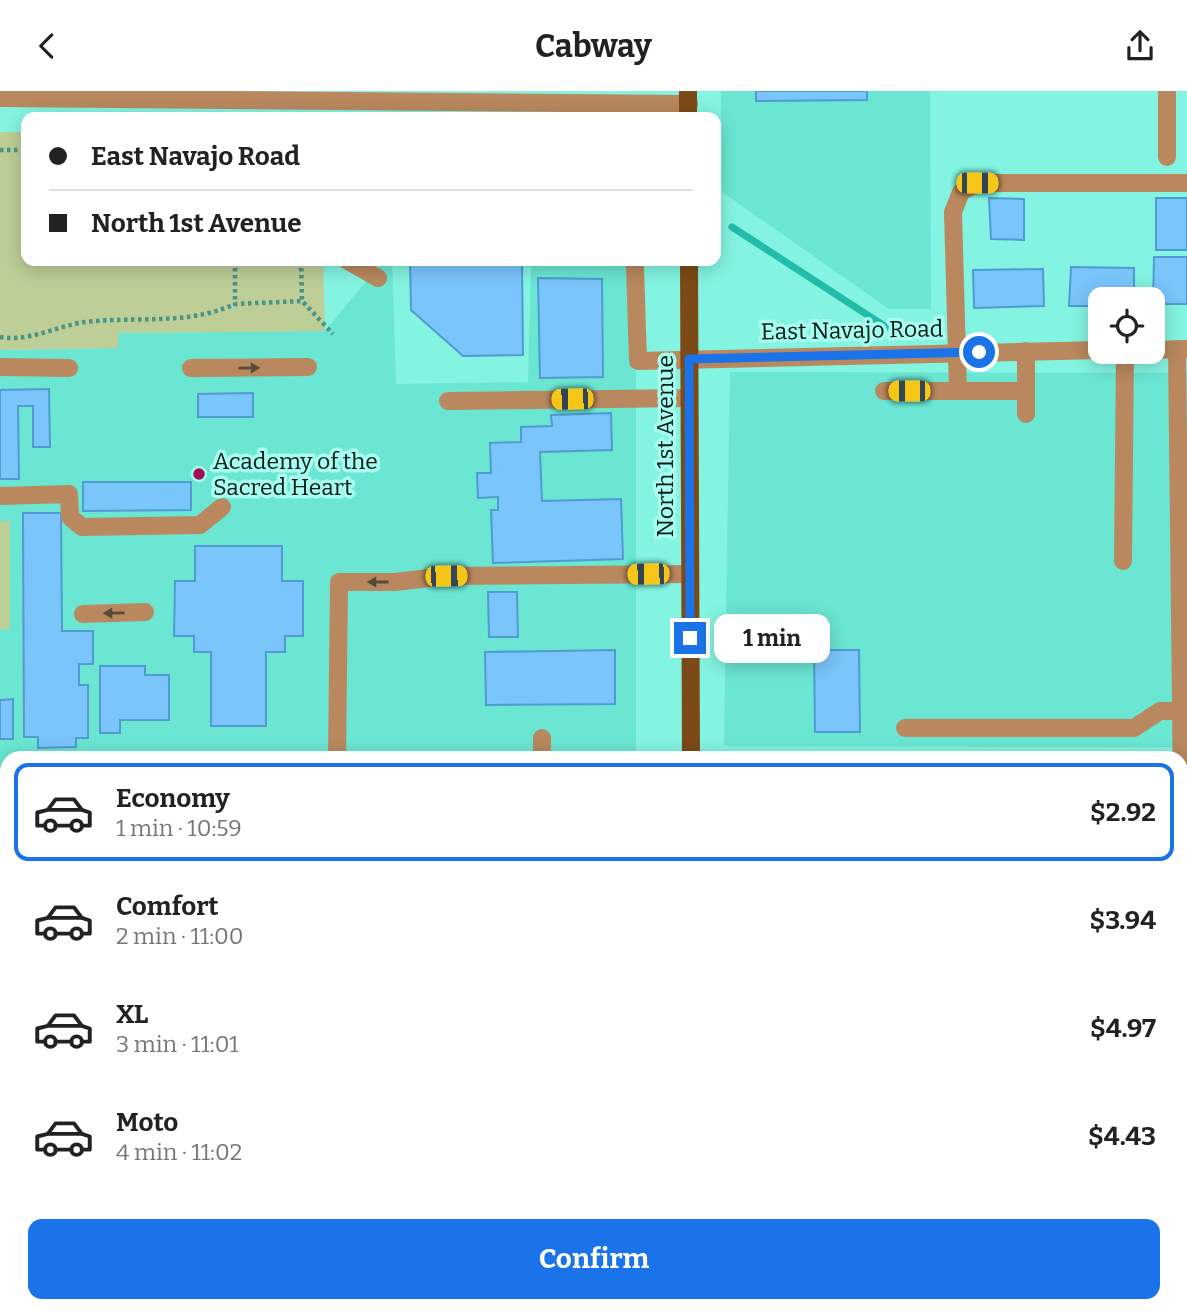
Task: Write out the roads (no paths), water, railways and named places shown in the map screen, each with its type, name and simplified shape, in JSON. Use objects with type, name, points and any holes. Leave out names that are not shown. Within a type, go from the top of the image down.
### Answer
[{"type":"main road","name":"North 1st Avenue","points":[[689,266],[691,751]]},
{"type":"street","points":[[1167,91],[1167,157]]},
{"type":"street","points":[[0,98],[179,95],[335,109],[480,97],[689,104]]},
{"type":"street","points":[[958,391],[953,212],[961,193],[977,183],[1187,183]]},
{"type":"street","points":[[357,266],[378,278]]},
{"type":"street","name":"East Navajo Road","points":[[635,267],[638,361],[1088,350]]},
{"type":"street","points":[[1182,349],[1182,751]]},
{"type":"street","points":[[1026,351],[1026,414]]},
{"type":"street","points":[[1123,561],[1125,364]]},
{"type":"street","points":[[0,367],[69,367]]},
{"type":"street","points":[[191,368],[308,367]]},
{"type":"street","points":[[884,391],[1026,391]]},
{"type":"street","points":[[448,401],[689,398]]},
{"type":"street","points":[[0,496],[69,494],[70,517],[82,527],[200,525],[222,507]]},
{"type":"street","points":[[337,751],[339,582],[395,582],[446,576],[690,573]]},
{"type":"street","points":[[83,614],[145,612]]},
{"type":"street","points":[[905,727],[1134,728],[1160,711],[1181,711]]},
{"type":"street","points":[[542,738],[542,751]]},
{"type":"waterway","points":[[732,227],[886,327]]},
{"type":"place","name":"Academy of the Sacred Heart","points":[[199,474]]}]
